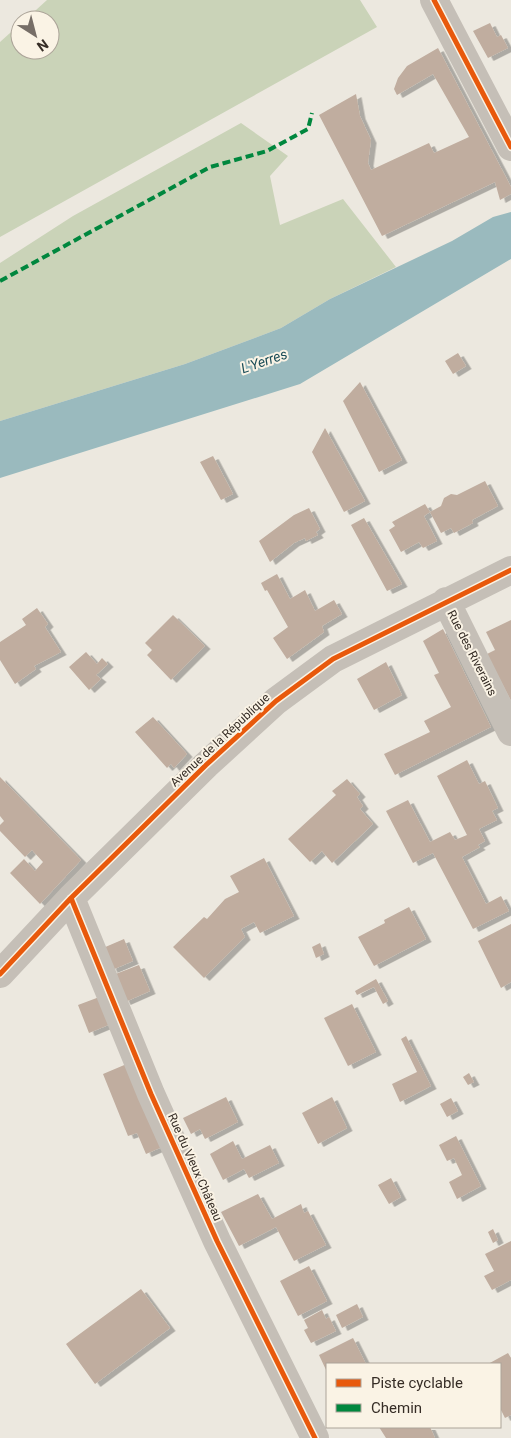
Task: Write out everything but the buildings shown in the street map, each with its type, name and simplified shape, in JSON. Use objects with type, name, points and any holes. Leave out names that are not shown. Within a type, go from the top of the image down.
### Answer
[{"type":"street","points":[[438,5],[511,147]]},
{"type":"street","name":"Avenue de la République","points":[[0,974],[71,898],[206,765],[276,701],[333,659],[511,570]]},
{"type":"street","name":"Rue des Riverains","points":[[446,601],[511,732]]},
{"type":"street","name":"Rue du Vieux Château","points":[[71,898],[154,1103],[218,1241],[316,1438]]},
{"type":"green space","points":[[47,0],[360,0],[377,27],[0,237],[0,42],[10,33],[10,60],[60,60],[60,10],[36,10]]},
{"type":"green space","points":[[241,123],[288,156],[270,176],[280,225],[343,199],[396,267],[330,299],[281,328],[185,364],[0,421],[0,263],[73,216]]},
{"type":"water","name":"L'Yerres","points":[[511,212],[511,259],[300,384],[0,478],[0,421],[185,364],[281,328],[330,299],[452,241],[493,217]]},
{"type":"marked path","points":[[0,281],[210,167],[267,151],[308,129],[312,113]]},
{"type":"cycle path","points":[[434,0],[511,147]]},
{"type":"cycle path","points":[[0,974],[71,898],[206,765],[276,701],[333,659],[511,570]]},
{"type":"cycle path","points":[[71,898],[151,1094],[217,1241],[315,1438]]}]
